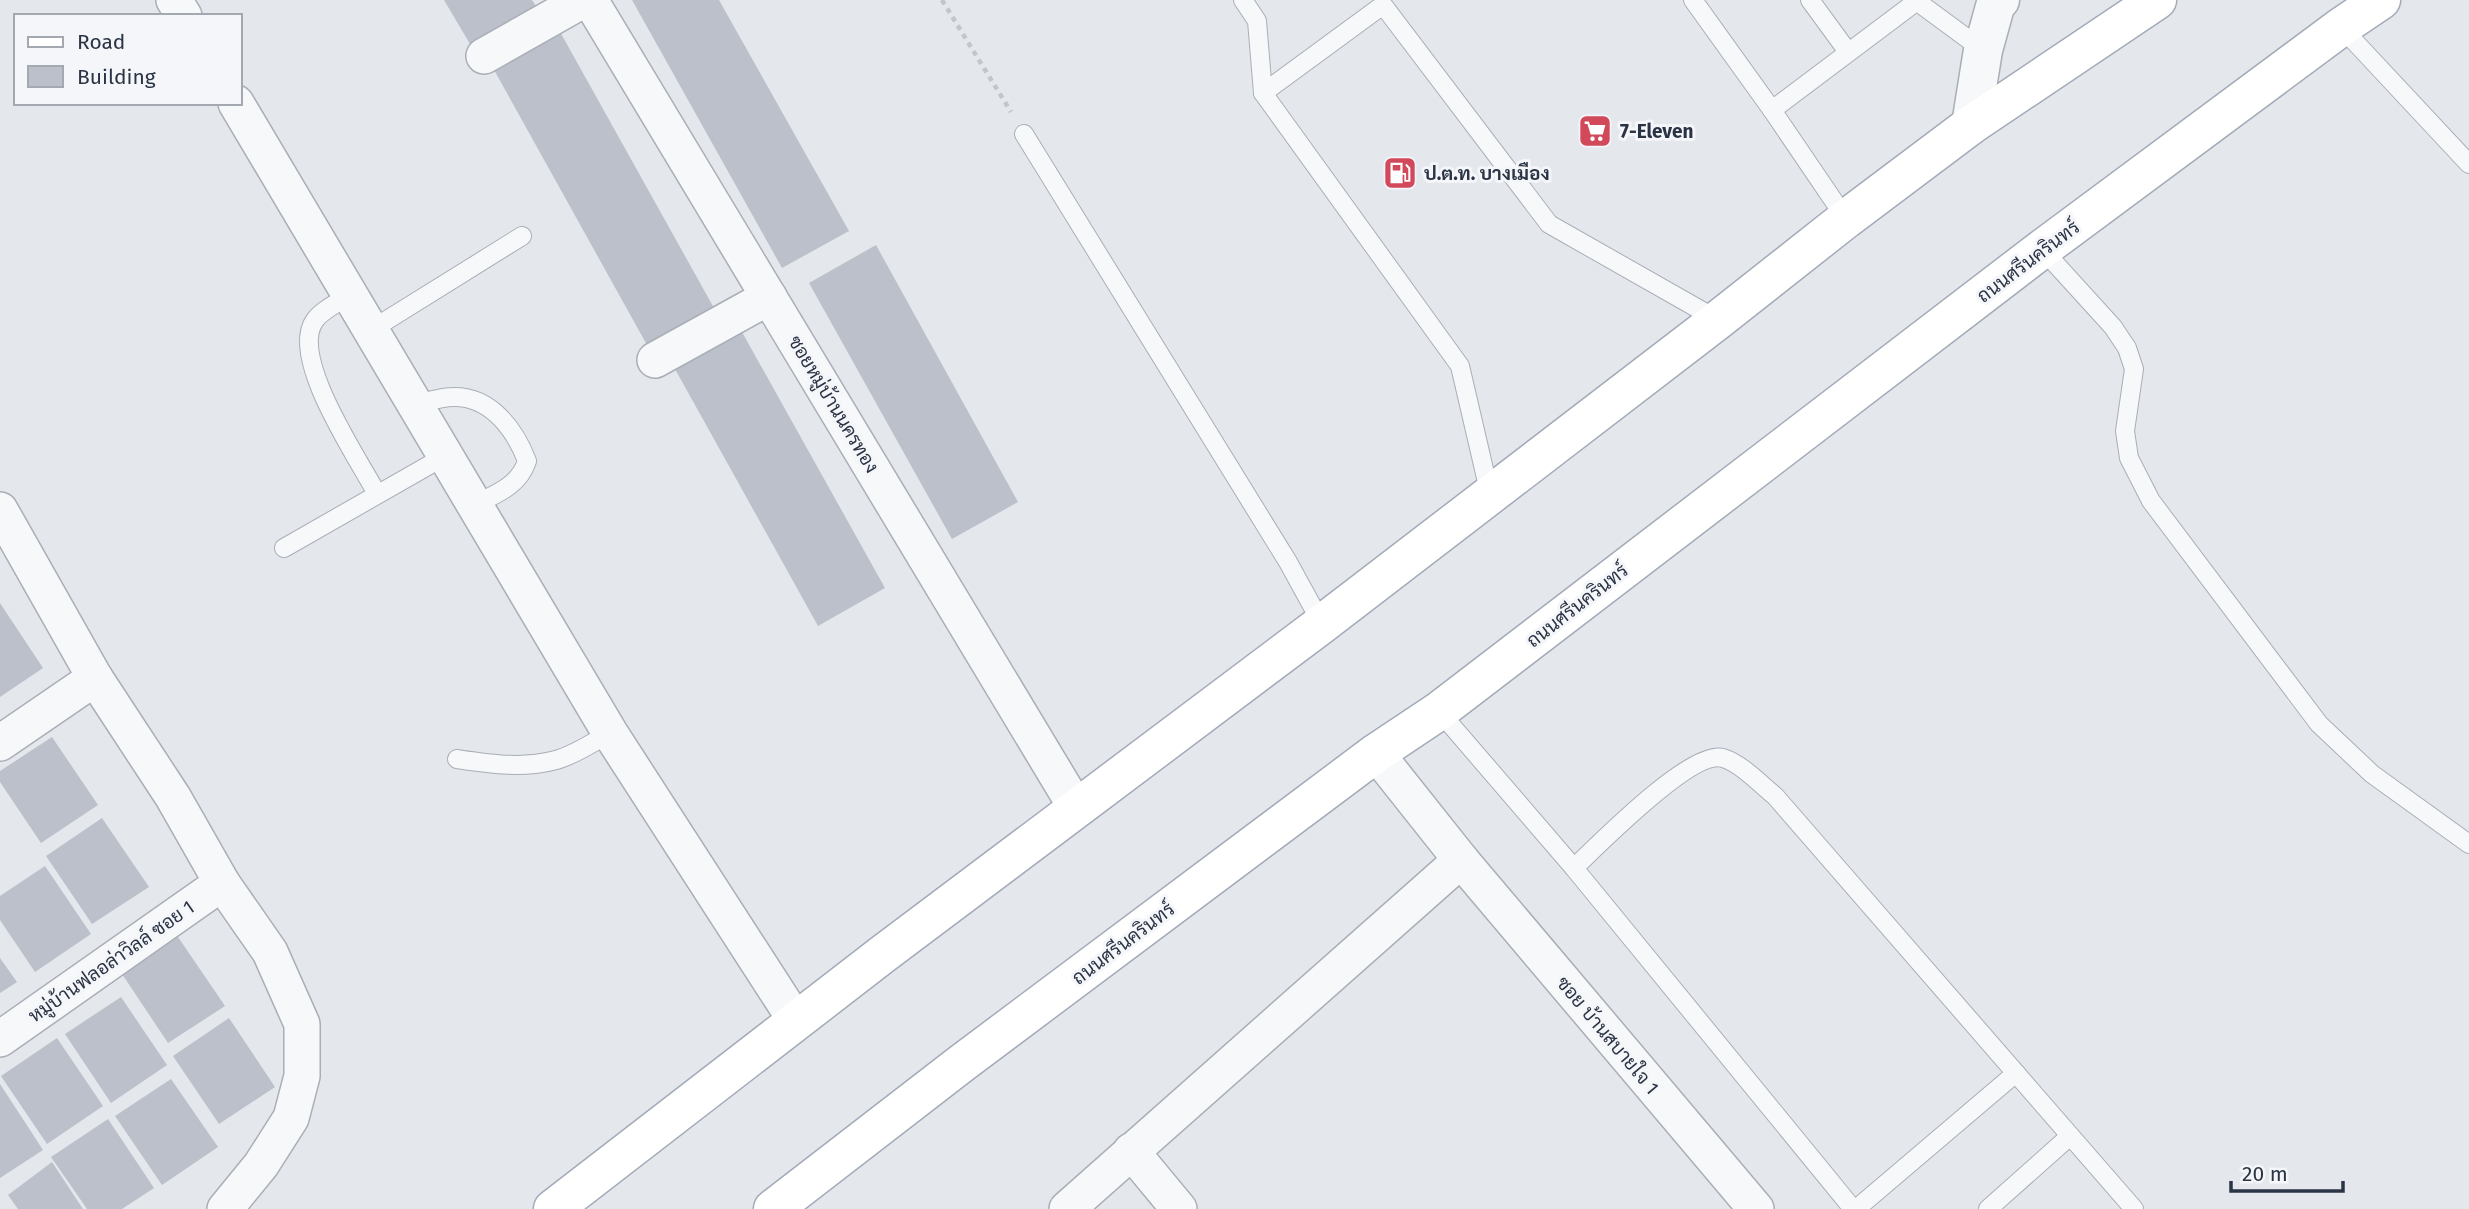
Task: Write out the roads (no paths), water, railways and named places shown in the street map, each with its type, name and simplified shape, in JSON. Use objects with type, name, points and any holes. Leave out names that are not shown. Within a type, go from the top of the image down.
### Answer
[{"type":"main road","points":[[553,1209],[796,1021],[1322,624],[1846,219],[1971,125],[2157,0]]},
{"type":"main road","name":"ถนนศรีนครินทร์","points":[[773,1209],[962,1063],[1376,753],[1439,711],[2042,249],[2381,0]]},
{"type":"street","points":[[484,56],[583,0]]},
{"type":"street","name":"ซอยหมู่บ้านนครทอง","points":[[590,0],[1077,810]]},
{"type":"street","points":[[1971,125],[1983,50],[1996,3],[2000,0]]},
{"type":"street","points":[[237,105],[610,733],[796,1021]]},
{"type":"street","points":[[655,360],[769,297]]},
{"type":"street","points":[[0,510],[94,678],[173,797],[222,883],[271,952],[302,1024],[302,1076],[291,1118],[261,1165],[225,1209]]},
{"type":"street","points":[[0,743],[94,678]]},
{"type":"street","name":"ซอย บ้านสบายใจ 1","points":[[1376,753],[1461,860],[1756,1209]]},
{"type":"street","points":[[1067,1209],[1461,860]]},
{"type":"street","name":"หมู่บ้านฟลอล่าวิลล์ ซอย 1","points":[[0,1039],[222,883]]},
{"type":"street","points":[[1131,1150],[1179,1209]]},
{"type":"lane","points":[[1243,0],[1257,21],[1263,93],[1461,366],[1490,495]]},
{"type":"lane","points":[[1693,0],[1846,219]]},
{"type":"lane","points":[[1810,0],[1848,52]]},
{"type":"lane","points":[[1772,110],[1916,1],[1983,50]]},
{"type":"lane","points":[[1263,93],[1381,2],[1549,224],[1718,320]]},
{"type":"lane","points":[[2341,27],[2469,164]]},
{"type":"lane","points":[[1024,134],[1288,562],[1322,624]]},
{"type":"lane","points":[[372,330],[522,236]]},
{"type":"lane","points":[[2042,249],[2113,327],[2127,348],[2134,369],[2125,431],[2129,458],[2151,501],[2319,724],[2372,774],[2469,844]]},
{"type":"lane","points":[[351,294],[316,319],[308,334],[309,355],[317,383],[377,494]]},
{"type":"lane","points":[[415,404],[453,397],[471,400],[503,419],[520,442],[527,461],[523,474],[509,487],[474,505]]},
{"type":"lane","points":[[284,548],[445,456]]},
{"type":"lane","points":[[1439,711],[1574,868],[1854,1209],[2016,1073]]},
{"type":"lane","points":[[457,758],[500,765],[529,765],[558,760],[610,733]]},
{"type":"lane","points":[[1574,868],[1668,782],[1698,763],[1720,757],[1732,762],[1775,796],[2134,1209]]},
{"type":"lane","points":[[1988,1209],[2070,1136]]},
{"type":"place","name":"7-Eleven","points":[[1595,131]]},
{"type":"place","name":"ป.ต.ท. บางเมือง","points":[[1400,173]]}]
